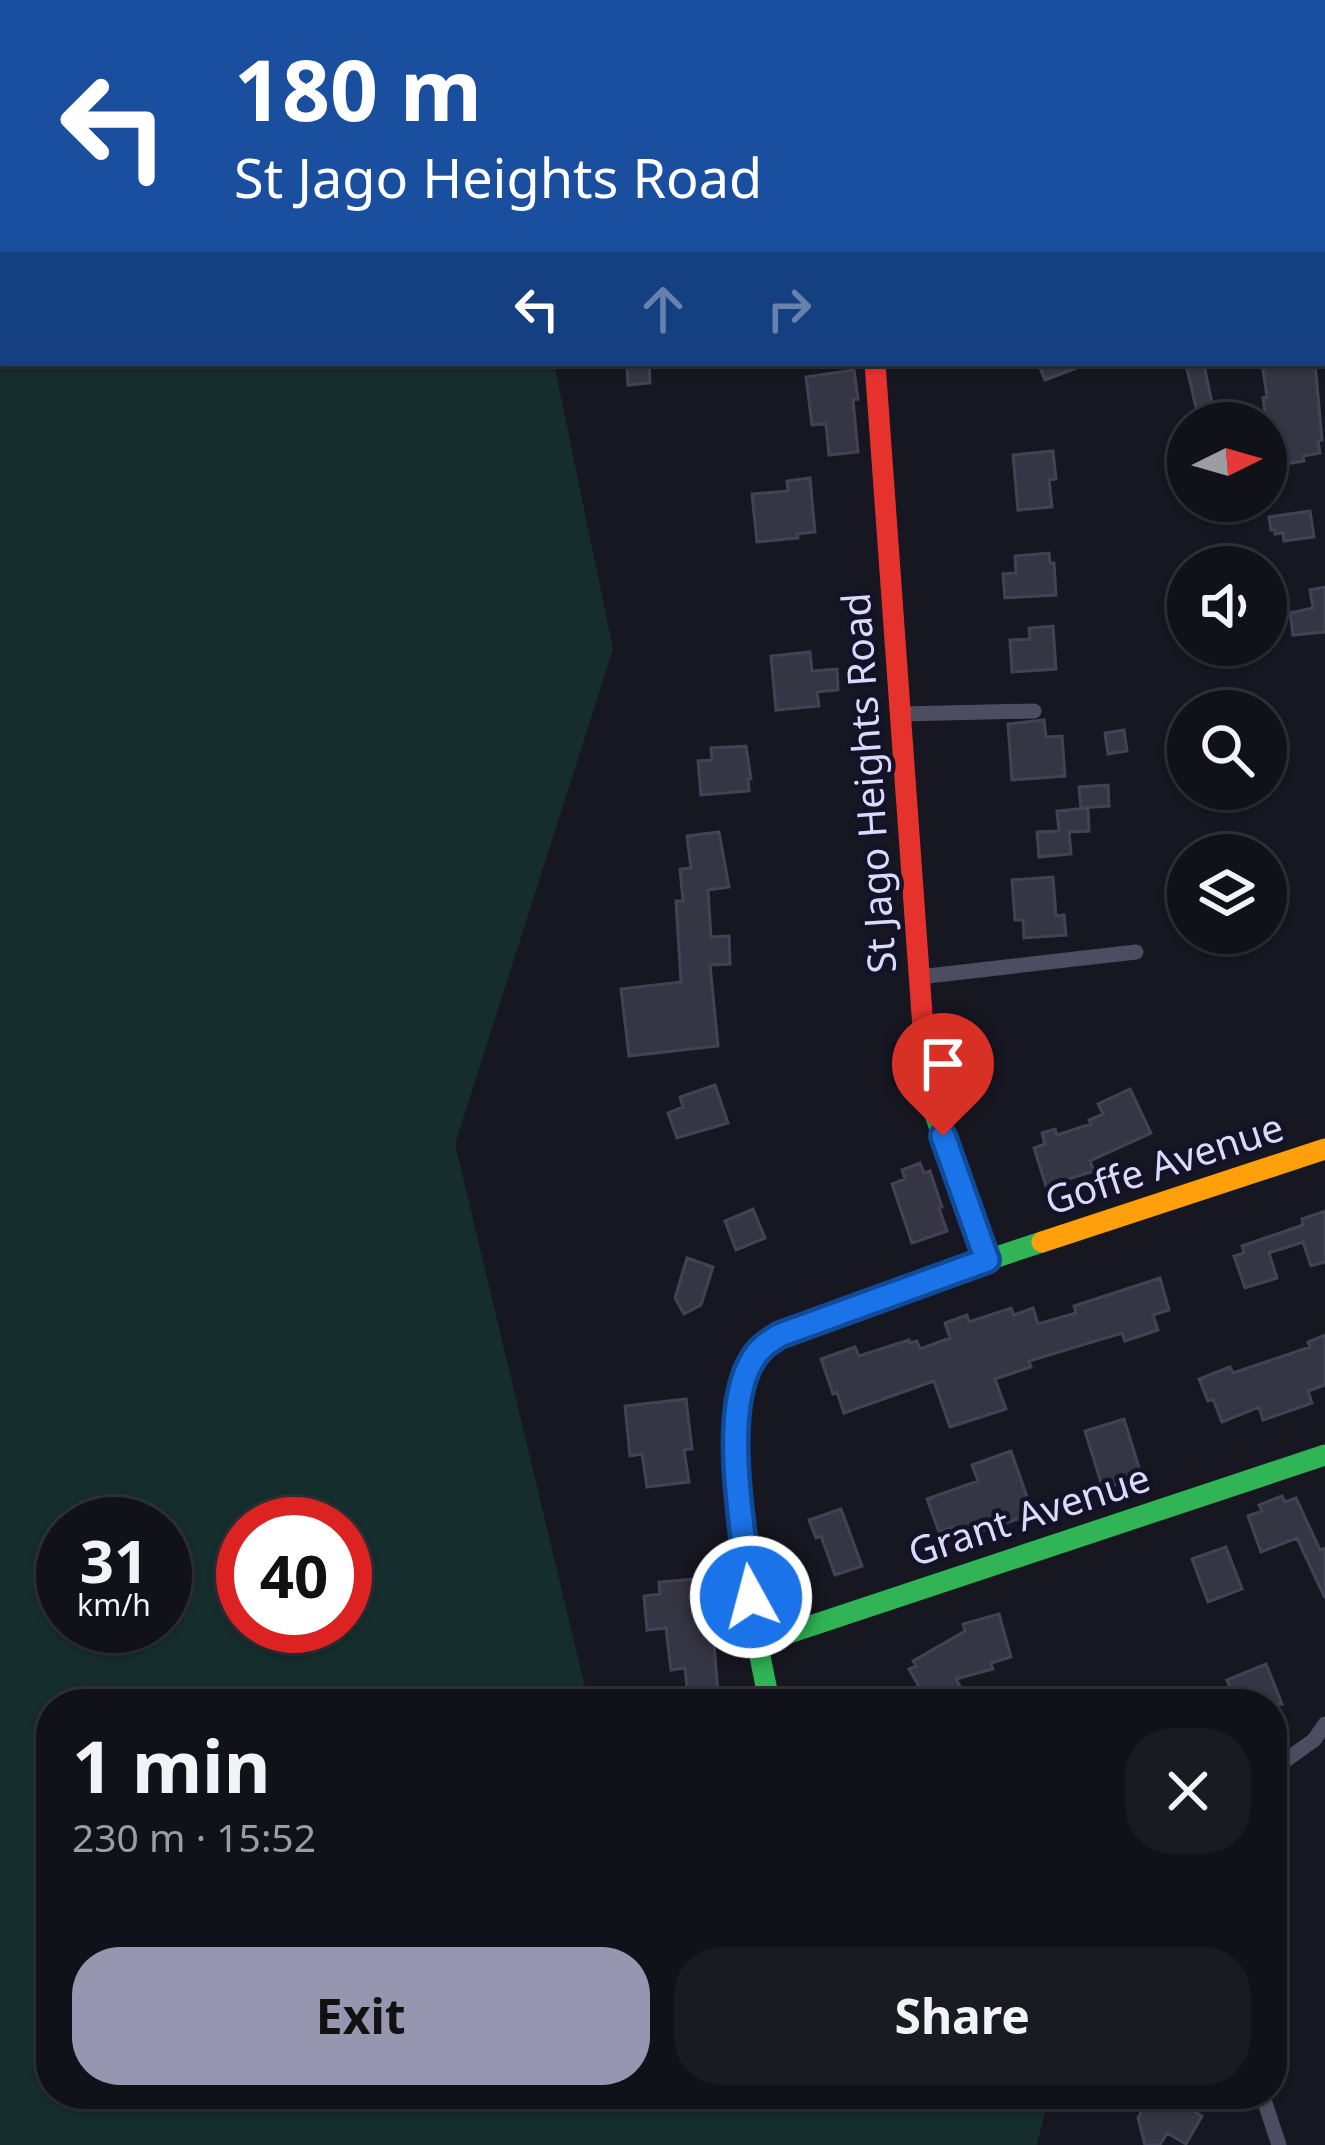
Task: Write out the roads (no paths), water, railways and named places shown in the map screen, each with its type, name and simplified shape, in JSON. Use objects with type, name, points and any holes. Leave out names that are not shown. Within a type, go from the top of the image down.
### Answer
[{"type":"street","name":"St Jago Heights Road","points":[[874,366],[928,1095],[987,1260]]},
{"type":"street","points":[[900,714],[1034,711]]},
{"type":"street","points":[[920,977],[1136,952]]},
{"type":"street","name":"Goffe Avenue","points":[[766,1689],[756,1644],[734,1458],[742,1381],[764,1345],[780,1335],[987,1260],[1325,1149]]},
{"type":"street","name":"Grant Avenue","points":[[756,1644],[1325,1455]]},
{"type":"street","points":[[1287,1759],[1314,1740],[1325,1724]]},
{"type":"street","points":[[1267,2109],[1280,2145]]}]
